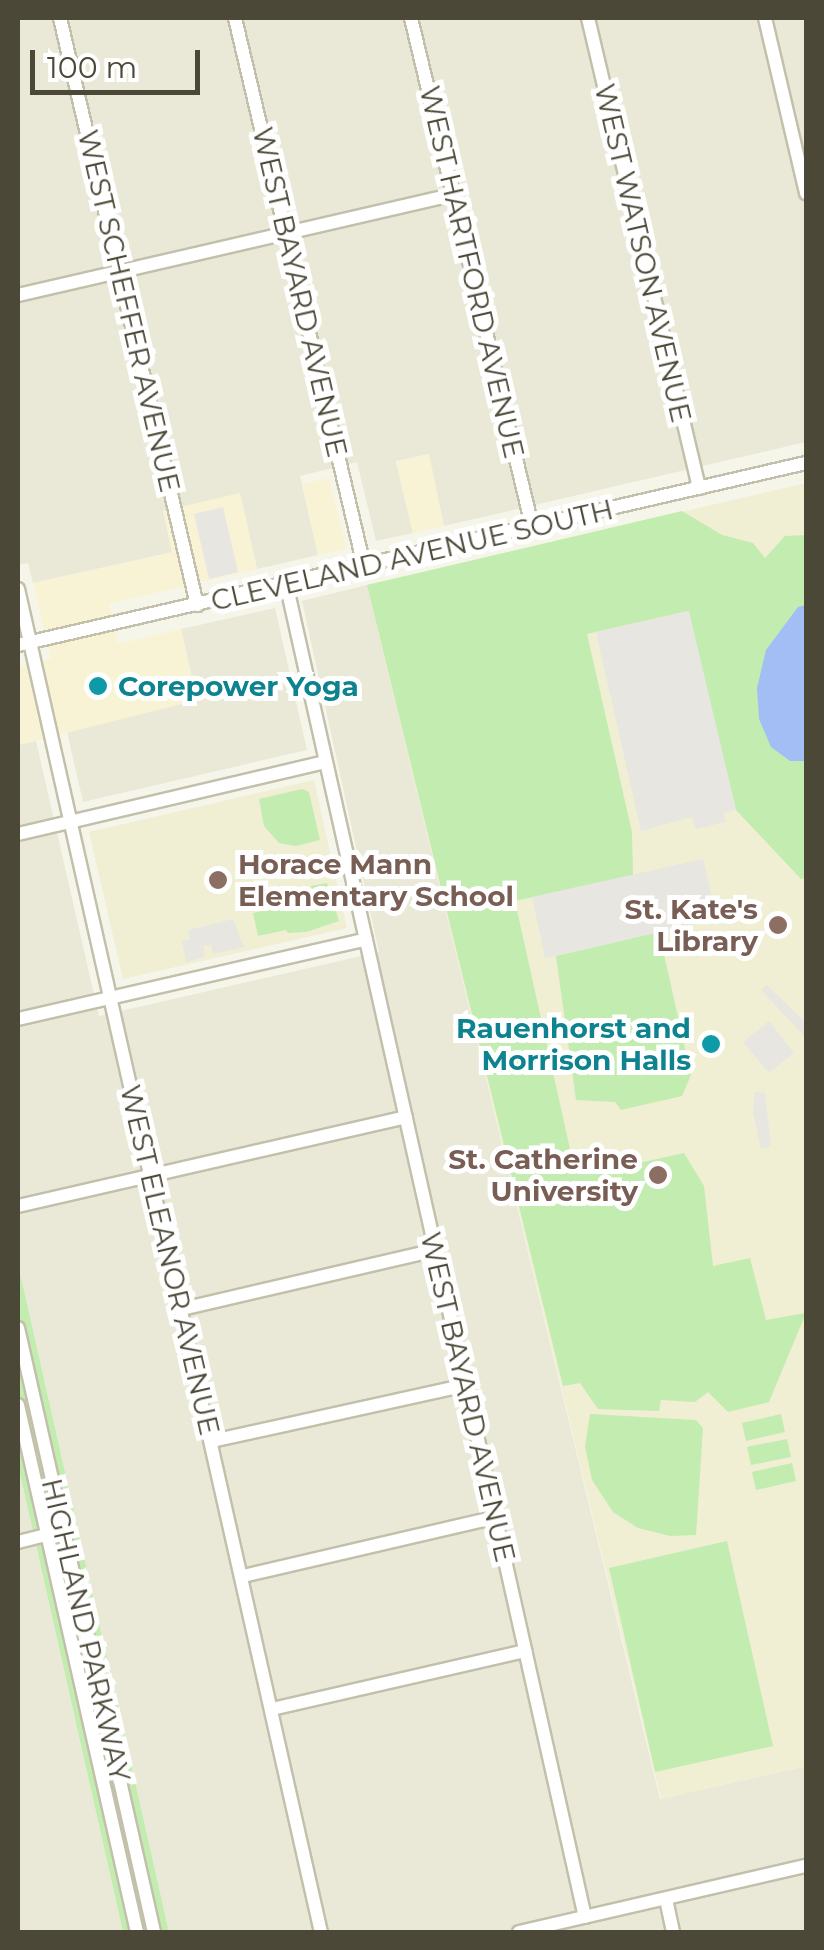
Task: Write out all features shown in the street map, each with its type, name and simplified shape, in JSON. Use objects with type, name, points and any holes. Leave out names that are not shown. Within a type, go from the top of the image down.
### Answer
[{"type":"street","name":"WEST SCHEFFER AVENUE","points":[[60,18],[198,605]]},
{"type":"street","name":"WEST BAYARD AVENUE","points":[[235,18],[364,566]]},
{"type":"street","name":"WEST HARTFORD AVENUE","points":[[411,18],[532,526]]},
{"type":"street","name":"WEST WATSON AVENUE","points":[[588,18],[699,488]]},
{"type":"street","points":[[764,18],[806,193]]},
{"type":"street","points":[[788,116],[806,112]]},
{"type":"street","points":[[18,294],[452,195]]},
{"type":"street","name":"CLEVELAND AVENUE SOUTH","points":[[24,644],[806,463]]},
{"type":"street","name":"WEST BAYARD AVENUE","points":[[286,584],[586,1917]]},
{"type":"street","name":"WEST ELEANOR AVENUE","points":[[18,589],[24,644],[70,822],[321,1932]]},
{"type":"street","points":[[18,834],[326,762]]},
{"type":"street","points":[[18,1020],[366,939]]},
{"type":"street","points":[[18,1206],[406,1118]]},
{"type":"street","points":[[182,1309],[436,1250]]},
{"type":"street","name":"HIGHLAND PARKWAY","points":[[18,1328],[154,1932]]},
{"type":"street","points":[[212,1442],[466,1385]]},
{"type":"street","name":"HIGHLAND PARKWAY","points":[[18,1405],[137,1932]]},
{"type":"street","points":[[243,1576],[496,1517]]},
{"type":"street","points":[[18,1542],[64,1530]]},
{"type":"street","points":[[272,1709],[526,1650]]},
{"type":"street","points":[[519,1932],[806,1866]]},
{"type":"street","points":[[666,1899],[674,1932]]},
{"type":"shaded area","points":[[18,18],[806,18],[806,442],[444,526],[428,454],[396,462],[413,533],[376,541],[357,462],[300,476],[318,555],[257,569],[240,494],[173,552],[33,583],[28,563],[18,565]]},
{"type":"shaded area","points":[[429,454],[444,526],[413,533],[396,461]]},
{"type":"shaded area","points":[[329,478],[346,548],[318,555],[302,484]]},
{"type":"shaded area","name":"St. Catherine University","points":[[806,483],[806,1766],[661,1799],[367,585]]},
{"type":"shaded area","points":[[240,493],[257,569],[109,604],[118,644],[181,629],[197,700],[18,745],[18,667],[51,659],[33,583],[172,553],[163,511]]},
{"type":"shaded area","points":[[223,507],[238,572],[209,579],[194,514]]},
{"type":"shaded area","points":[[367,585],[660,1799],[806,1766],[806,1932],[169,1932],[18,1264],[18,745],[36,741],[99,1016],[379,952],[302,601]]},
{"type":"shaded area","points":[[275,608],[307,750],[83,802],[67,732],[197,700],[181,629]]},
{"type":"shaded area","points":[[689,611],[736,810],[724,813],[726,822],[696,829],[692,817],[641,831],[596,632]]},
{"type":"shaded area","name":"Horace Mann Elementary School","points":[[314,780],[347,928],[123,979],[89,832]]},
{"type":"shaded area","points":[[703,859],[717,919],[545,958],[532,897]]},
{"type":"shaded area","points":[[233,919],[244,947],[213,954],[211,945],[203,946],[205,957],[186,962],[182,941],[190,939],[188,930]]},
{"type":"shaded area","points":[[767,985],[806,1023],[806,1038],[761,990]]},
{"type":"shaded area","points":[[769,1021],[794,1053],[769,1073],[743,1042]]},
{"type":"shaded area","points":[[755,1092],[765,1093],[771,1146],[761,1149],[753,1112]]},
{"type":"shaded area","points":[[18,1465],[123,1932],[18,1932]]},
{"type":"green space","points":[[682,511],[722,535],[753,543],[765,558],[785,536],[806,535],[806,878],[801,879],[736,810],[688,611],[587,634],[632,832],[633,875],[515,901],[574,1167],[598,1172],[684,1153],[704,1186],[713,1266],[750,1258],[766,1320],[806,1313],[769,1402],[728,1412],[708,1392],[695,1402],[661,1400],[659,1411],[598,1409],[580,1383],[563,1386],[367,585]]},
{"type":"green space","points":[[302,789],[309,792],[320,840],[296,846],[279,843],[264,826],[259,799]]},
{"type":"green space","points":[[327,883],[339,921],[306,932],[286,930],[258,936],[253,913],[281,906],[280,897],[312,891],[311,886]]},
{"type":"green space","points":[[659,932],[691,1075],[682,1096],[621,1110],[615,1102],[576,1100],[556,956]]},
{"type":"green space","points":[[18,1264],[169,1932],[123,1932],[18,1465]]},
{"type":"green space","points":[[590,1414],[696,1420],[703,1428],[696,1535],[670,1536],[638,1528],[613,1512],[592,1480],[585,1447]]},
{"type":"green space","points":[[781,1414],[785,1432],[746,1441],[742,1423]]},
{"type":"green space","points":[[787,1439],[791,1457],[751,1465],[747,1447]]},
{"type":"green space","points":[[792,1463],[796,1481],[756,1490],[752,1472]]},
{"type":"green space","points":[[727,1541],[773,1746],[655,1772],[609,1568]]},
{"type":"water","points":[[806,605],[806,761],[790,761],[771,747],[759,719],[757,688],[766,650],[798,607]]},
{"type":"place","name":"Corepower Yoga","points":[[98,686]]},
{"type":"place","name":"Horace Mann Elementary School","points":[[218,880]]},
{"type":"place","name":"St. Kate's Library","points":[[778,925]]},
{"type":"place","name":"Rauenhorst and Morrison Halls","points":[[711,1044]]},
{"type":"place","name":"St. Catherine University","points":[[658,1175]]}]
